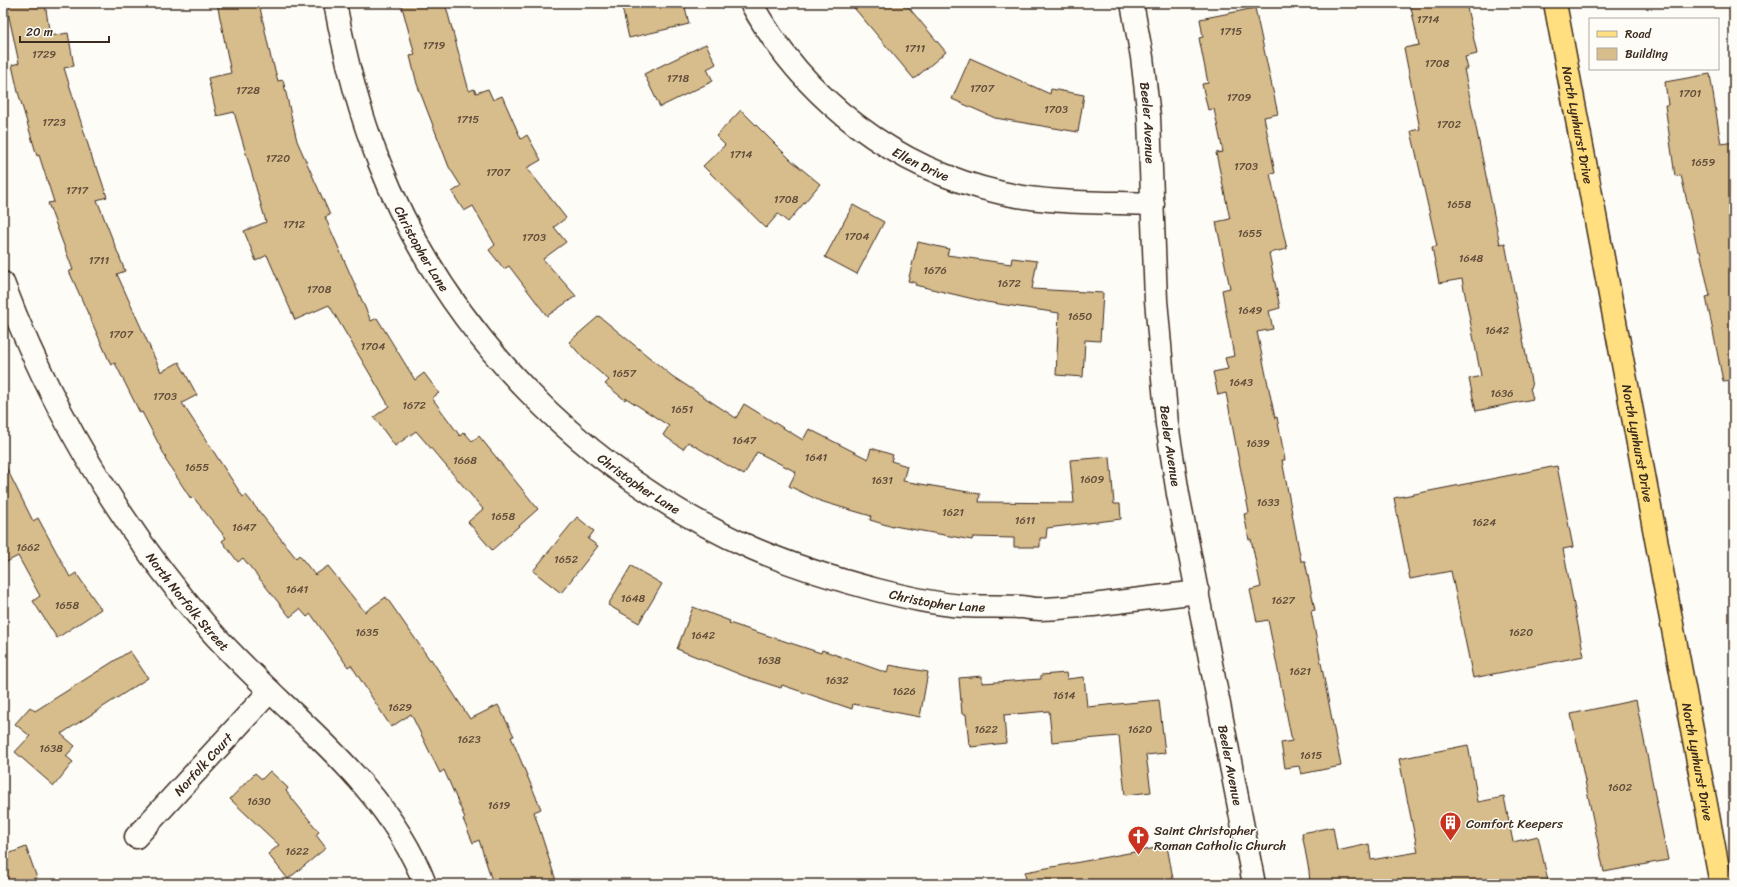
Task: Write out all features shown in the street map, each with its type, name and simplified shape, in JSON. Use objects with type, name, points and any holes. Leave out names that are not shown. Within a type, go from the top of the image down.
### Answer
[{"type":"main road","name":"North Lynhurst Drive","points":[[1555,3],[1722,884]]},
{"type":"street","name":"Christopher Lane","points":[[335,3],[348,69],[370,137],[398,206],[434,272],[482,338],[527,392],[587,446],[654,496],[738,543],[776,559],[828,577],[907,597],[963,606],[992,608],[1021,607],[1036,610],[1108,604],[1198,592]]},
{"type":"street","name":"Ellen Drive","points":[[751,3],[760,20],[784,54],[811,86],[831,105],[863,131],[922,166],[961,182],[1015,195],[1070,202],[1153,204]]},
{"type":"street","name":"Beeler Avenue","points":[[1132,3],[1145,81],[1151,141],[1156,300],[1164,392],[1178,494],[1254,884]]},
{"type":"street","name":"North Norfolk Street","points":[[3,283],[27,343],[49,391],[111,500],[175,588],[219,639],[247,670],[351,771],[371,793],[396,827],[425,884]]},
{"type":"street","name":"Norfolk Court","points":[[136,837],[270,691]]},
{"type":"building","points":[[6,3],[45,3],[50,36],[68,33],[74,66],[64,68],[95,167],[97,167],[107,197],[97,200],[125,271],[117,274],[161,372],[179,362],[197,395],[182,403],[243,497],[246,495],[296,558],[299,555],[315,575],[328,566],[365,612],[386,597],[430,660],[431,659],[470,719],[498,705],[514,736],[511,737],[541,809],[534,812],[557,884],[493,884],[479,840],[473,843],[463,819],[465,818],[444,770],[440,773],[411,714],[391,727],[351,665],[348,667],[311,614],[307,617],[300,609],[290,617],[243,558],[238,562],[222,541],[226,538],[193,497],[191,499],[165,459],[166,458],[142,412],[140,413],[115,363],[111,365],[69,271],[73,270],[48,203],[54,202],[39,155],[37,156],[18,92],[12,65],[19,63]]},
{"type":"building","points":[[217,3],[259,3],[272,63],[278,81],[283,80],[297,141],[330,215],[325,217],[371,321],[377,318],[415,380],[424,373],[439,393],[432,398],[460,436],[464,432],[472,441],[479,436],[538,509],[492,550],[468,522],[483,509],[416,431],[395,446],[374,417],[389,406],[329,305],[295,320],[267,255],[256,261],[244,231],[266,222],[234,112],[217,116],[208,78],[231,73]]},
{"type":"building","points":[[401,3],[445,3],[469,91],[474,89],[476,93],[488,89],[493,100],[502,96],[521,139],[527,135],[541,160],[527,168],[566,218],[554,227],[566,242],[543,259],[576,296],[547,316],[509,266],[504,269],[489,250],[495,245],[473,206],[464,211],[452,192],[461,186],[449,167],[417,84],[410,56],[415,55]]},
{"type":"building","points":[[621,3],[684,3],[689,24],[629,38]]},
{"type":"building","points":[[850,3],[905,3],[946,52],[914,79]]},
{"type":"building","points":[[1410,3],[1466,3],[1477,54],[1465,57],[1468,69],[1464,69],[1500,244],[1505,243],[1533,399],[1476,411],[1469,379],[1481,376],[1462,279],[1439,283],[1432,247],[1437,246],[1411,131],[1420,129],[1404,48],[1419,45]]},
{"type":"building","points":[[1255,8],[1278,114],[1264,117],[1275,173],[1270,174],[1287,249],[1269,253],[1280,308],[1269,311],[1273,329],[1257,332],[1275,418],[1277,417],[1285,460],[1282,460],[1301,561],[1305,561],[1315,610],[1311,611],[1341,766],[1301,774],[1299,766],[1285,768],[1281,743],[1292,741],[1268,620],[1257,622],[1250,590],[1261,587],[1244,514],[1249,513],[1226,393],[1218,395],[1213,372],[1228,369],[1225,358],[1234,356],[1222,290],[1230,288],[1216,222],[1230,219],[1216,153],[1223,152],[1214,109],[1208,110],[1202,84],[1208,83],[1199,38],[1203,37],[1200,19]]},
{"type":"building","points":[[706,44],[716,64],[707,69],[713,81],[660,107],[644,74]]},
{"type":"building","points":[[970,58],[1050,94],[1051,89],[1084,95],[1078,132],[995,118],[952,99]]},
{"type":"building","points":[[1710,74],[1721,144],[1734,142],[1734,380],[1723,381],[1706,297],[1710,296],[1700,251],[1698,251],[1681,175],[1675,176],[1665,105],[1668,105],[1665,82]]},
{"type":"building","points":[[741,110],[792,161],[820,184],[788,222],[778,214],[766,228],[703,166],[725,145],[716,136]]},
{"type":"building","points":[[853,205],[884,222],[857,274],[825,257]]},
{"type":"building","points":[[918,242],[949,249],[947,255],[1011,264],[1012,258],[1037,261],[1032,289],[1103,293],[1100,341],[1085,340],[1083,377],[1056,375],[1059,313],[986,302],[915,285],[916,283],[908,281]]},
{"type":"building","points":[[599,316],[672,376],[736,418],[744,404],[803,440],[809,429],[868,459],[871,448],[893,455],[891,461],[907,466],[903,481],[980,494],[979,502],[1074,503],[1070,460],[1110,457],[1114,504],[1120,504],[1121,519],[1047,528],[1046,538],[1040,538],[1040,547],[1014,547],[1014,538],[973,537],[972,540],[893,527],[870,520],[871,516],[820,501],[789,486],[796,472],[757,452],[744,475],[688,442],[683,449],[663,435],[669,426],[626,398],[625,400],[605,384],[609,380],[584,359],[569,342]]},
{"type":"building","points":[[3,461],[33,521],[38,518],[70,577],[76,573],[101,609],[57,638],[33,601],[40,596],[18,556],[3,564]]},
{"type":"building","points":[[1557,466],[1573,547],[1563,549],[1584,656],[1473,678],[1451,571],[1410,579],[1394,498]]},
{"type":"building","points":[[577,517],[594,531],[588,539],[598,546],[561,593],[533,571]]},
{"type":"building","points":[[631,566],[662,584],[639,623],[608,605]]},
{"type":"building","points":[[693,607],[730,621],[729,623],[821,653],[822,650],[887,673],[889,665],[928,672],[920,717],[853,704],[852,709],[782,685],[781,688],[744,676],[677,649]]},
{"type":"building","points":[[130,651],[148,678],[61,734],[75,746],[66,756],[73,762],[54,786],[15,752],[30,736],[15,724],[30,707],[35,711]]},
{"type":"building","points":[[1066,673],[1067,679],[1084,677],[1087,707],[1159,700],[1165,753],[1146,755],[1151,792],[1125,795],[1119,736],[1052,742],[1049,711],[1004,715],[1006,743],[971,747],[971,745],[969,745],[966,714],[962,714],[959,678],[982,676],[982,683],[1041,679],[1041,675]]},
{"type":"building","points":[[1636,700],[1668,860],[1604,872],[1571,714]]},
{"type":"building","points":[[1468,745],[1478,802],[1504,797],[1513,842],[1538,836],[1548,881],[1533,884],[1310,884],[1302,833],[1333,827],[1337,851],[1369,844],[1371,860],[1418,852],[1399,759]]},
{"type":"building","points":[[270,771],[288,788],[286,791],[319,832],[316,835],[326,848],[288,879],[268,854],[279,845],[230,799],[255,773],[262,779]]},
{"type":"building","name":"Saint Christopher Roman Catholic Church","points":[[1167,846],[1174,884],[1026,884],[1025,872]]},
{"type":"building","points":[[26,847],[37,878],[21,884],[3,884],[3,856]]},
{"type":"place","name":"Comfort Keepers","points":[[1451,842]]},
{"type":"place","name":"Saint Christopher Roman Catholic Church","points":[[1138,856]]}]
